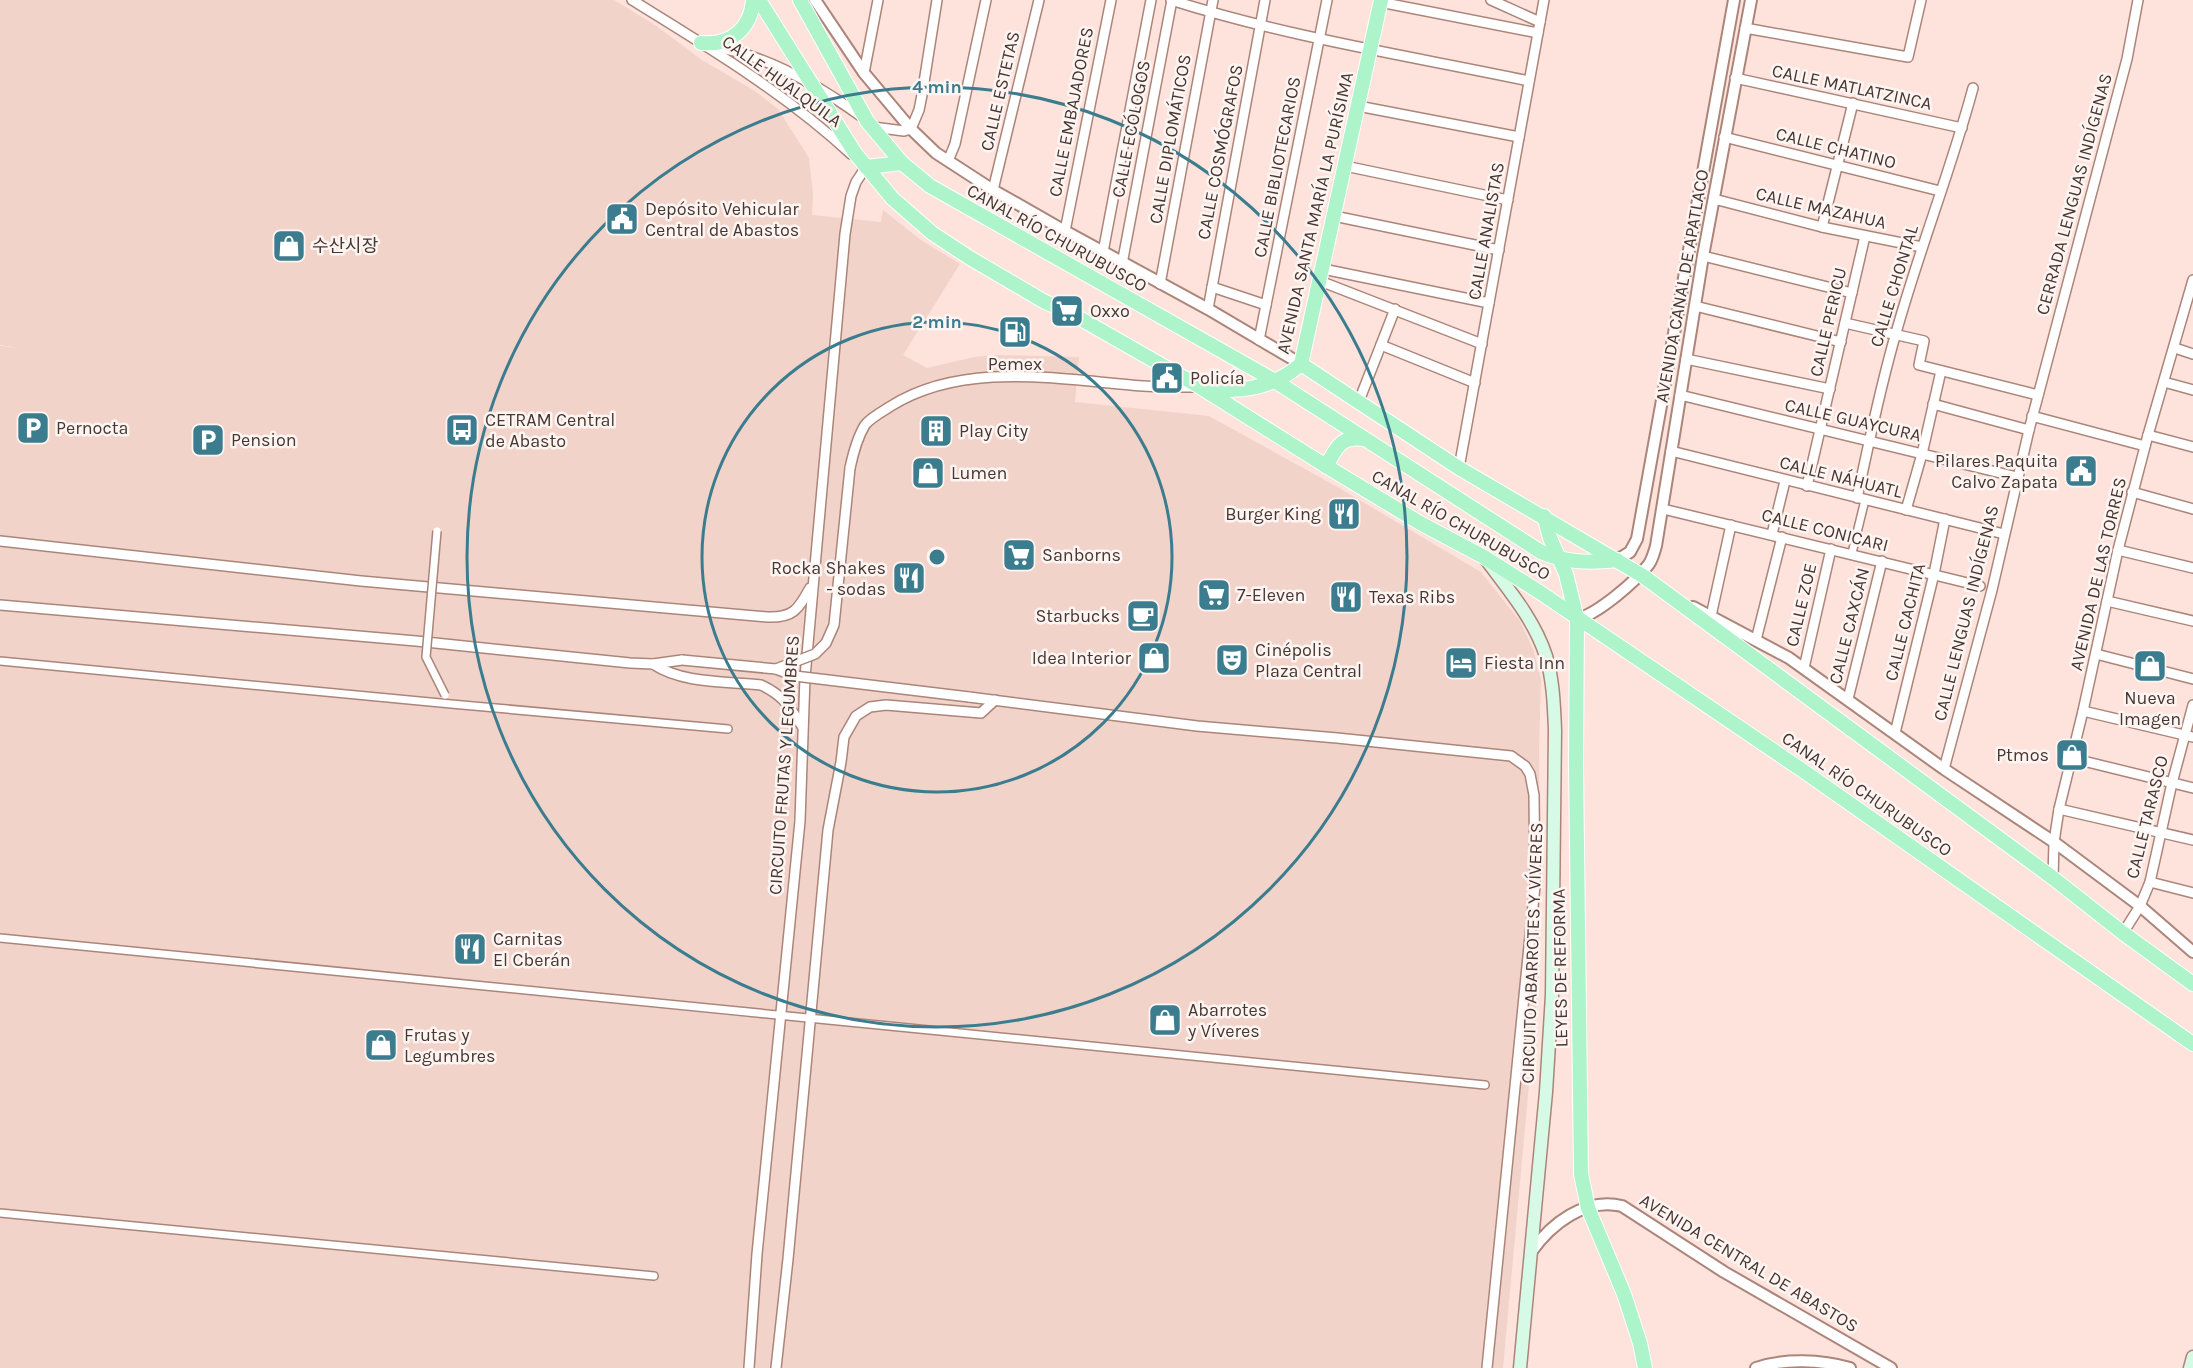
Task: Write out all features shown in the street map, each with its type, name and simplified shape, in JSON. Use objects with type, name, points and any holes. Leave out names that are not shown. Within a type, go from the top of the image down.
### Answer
[{"type":"main road","points":[[703,44],[719,43],[738,34],[751,15],[753,0]]},
{"type":"main road","name":"CANAL RÍO CHURUBUSCO","points":[[759,0],[866,167],[882,188],[903,209],[951,246],[1045,302],[1067,311],[1200,387],[1420,523],[1484,557],[1541,593],[1802,770],[2193,1044]]},
{"type":"main road","name":"CANAL RÍO CHURUBUSCO","points":[[800,0],[870,123],[902,164],[945,195],[1275,381],[1532,547],[1561,560],[1590,562],[1617,560]]},
{"type":"main road","name":"AVENIDA SANTA MARÍA LA PURÍSIMA","points":[[1200,387],[1240,390],[1275,381],[1291,373],[1301,364],[1381,1]]},
{"type":"main road","points":[[866,167],[902,164]]},
{"type":"main road","name":"CANAL RÍO CHURUBUSCO","points":[[1301,364],[1459,468],[1639,574],[2053,878],[2193,984]]},
{"type":"main road","points":[[1326,466],[1343,441],[1354,438],[1369,440]]},
{"type":"main road","name":"LEYES DE REFORMA","points":[[1544,516],[1550,538],[1561,560],[1577,619],[1575,764],[1581,1174],[1588,1208],[1624,1294],[1640,1343],[1645,1368]]},
{"type":"main road","name":"CIRCUITO ABARROTES Y VÍVERES","points":[[1484,557],[1518,602],[1537,634],[1546,657],[1553,691],[1555,739],[1552,995],[1546,1092],[1520,1368]]},
{"type":"main road","points":[[2190,1368],[2193,1357]]},
{"type":"street","name":"CALLE HUALQUILA","points":[[632,0],[786,100],[866,167]]},
{"type":"street","name":"CANAL RÍO CHURUBUSCO","points":[[815,0],[864,73],[911,129],[948,161],[993,190],[1122,264],[1208,309],[1301,364]]},
{"type":"street","points":[[864,73],[878,0]]},
{"type":"street","points":[[870,123],[904,131],[911,129],[919,110],[937,0]]},
{"type":"street","points":[[948,161],[955,144],[986,0]]},
{"type":"street","name":"CALLE ESTETAS","points":[[993,190],[1039,0]]},
{"type":"street","name":"CALLE EMBAJADORES","points":[[1065,231],[1111,0]]},
{"type":"street","points":[[1102,252],[1150,0]]},
{"type":"street","points":[[1172,0],[1210,12],[1320,38],[1529,81]]},
{"type":"street","name":"CALLE ECÓLOGOS","points":[[1122,264],[1172,0]]},
{"type":"street","name":"CALLE DIPLOMÁTICOS","points":[[1160,284],[1213,0]]},
{"type":"street","name":"CALLE COSMÓGRAFOS","points":[[1208,309],[1265,0]]},
{"type":"street","name":"CALLE BIBLIOTECARIOS","points":[[1259,340],[1327,0]]},
{"type":"street","points":[[1491,0],[1540,22]]},
{"type":"street","name":"CALLE ANALISTAS","points":[[1459,468],[1544,0]]},
{"type":"street","name":"AVENIDA CANAL DE APATLACO","points":[[1617,560],[1630,552],[1637,539],[1734,0]]},
{"type":"street","name":"AVENIDA CANAL DE APATLACO","points":[[1577,619],[1601,608],[1648,565],[1654,554],[1724,136],[1751,0]]},
{"type":"street","points":[[1745,28],[1908,57],[1921,0]]},
{"type":"street","name":"CERRADA LENGUAS INDÍGENAS","points":[[2038,395],[2127,59],[2138,0]]},
{"type":"street","points":[[1381,1],[1538,33]]},
{"type":"street","name":"CALLE HUALQUILA","points":[[703,44],[750,58],[813,85],[870,123]]},
{"type":"street","name":"CALLE MATLATZINCA","points":[[1736,78],[1962,128]]},
{"type":"street","name":"CALLE CHONTAL","points":[[1861,499],[1870,441],[1895,334],[1962,128],[1972,88]]},
{"type":"street","points":[[1822,227],[1853,103]]},
{"type":"street","points":[[1358,106],[1519,137]]},
{"type":"street","name":"CALLE CHATINO","points":[[1724,136],[1940,191]]},
{"type":"street","points":[[1345,166],[1508,200]]},
{"type":"street","name":"CIRCUITO FRUTAS Y LEGUMBRES","points":[[749,1368],[757,1254],[800,821],[802,726],[812,584],[844,234],[851,196],[856,182],[866,167]]},
{"type":"street","name":"CALLE MAZAHUA","points":[[1714,200],[1822,227],[1922,247]]},
{"type":"street","points":[[1334,216],[1499,250]]},
{"type":"street","name":"CALLE PERICU","points":[[1807,486],[1865,236]]},
{"type":"street","points":[[1703,256],[1852,292]]},
{"type":"street","points":[[1322,275],[1490,303]]},
{"type":"street","points":[[1322,275],[1395,309],[1482,344]]},
{"type":"street","name":"AVENIDA DE LAS TORRES","points":[[2053,878],[2054,842],[2059,809],[2118,550],[2148,435],[2191,297],[2193,280]]},
{"type":"street","points":[[1212,288],[1266,305]]},
{"type":"street","points":[[1695,306],[1840,342]]},
{"type":"street","points":[[1359,401],[1395,309]]},
{"type":"street","points":[[1845,322],[1924,341],[1919,365],[2038,395]]},
{"type":"street","points":[[1381,345],[1475,383]]},
{"type":"street","points":[[2175,348],[2193,354]]},
{"type":"street","points":[[1686,358],[1830,389]]},
{"type":"street","points":[[1906,510],[1922,454],[1941,371]]},
{"type":"street","points":[[776,669],[814,654],[826,643],[834,624],[850,468],[856,447],[866,424],[898,401],[933,387],[982,379],[1038,377],[1144,386],[1200,387]]},
{"type":"street","points":[[2164,382],[2193,390]]},
{"type":"street","name":"CALLE GUAYCURA","points":[[1680,395],[2017,477]]},
{"type":"street","name":"CALLE LENGUAS INDÍGENAS","points":[[1944,769],[1992,590],[2038,395]]},
{"type":"street","points":[[1933,404],[2029,430]]},
{"type":"street","points":[[2032,417],[2145,446]]},
{"type":"street","points":[[1658,419],[1676,423]]},
{"type":"street","points":[[2148,435],[2193,447]]},
{"type":"street","name":"CALLE NÁHUATL","points":[[1671,451],[2004,534]]},
{"type":"street","points":[[1772,534],[1785,481]]},
{"type":"street","points":[[2132,492],[2193,509]]},
{"type":"street","points":[[1852,553],[1861,499]]},
{"type":"street","name":"CALLE CONICARI","points":[[1663,509],[1852,553],[1980,586]]},
{"type":"street","name":"CALLE CACHITA","points":[[1895,733],[1946,519]]},
{"type":"street","points":[[1711,616],[1731,525]]},
{"type":"street","points":[[437,531],[426,657],[448,704]]},
{"type":"street","points":[[1756,640],[1782,537]]},
{"type":"street","points":[[0,542],[361,581],[783,618],[794,613],[812,584]]},
{"type":"street","name":"CALLE ZOE","points":[[1804,668],[1831,549]]},
{"type":"street","points":[[2118,550],[2193,568]]},
{"type":"street","name":"CALLE CAXCÁN","points":[[1848,699],[1882,561]]},
{"type":"street","name":"CANAL RÍO CHURUBUSCO","points":[[1671,597],[1756,640],[1804,668],[1944,769],[2054,842],[2140,906],[2193,952]]},
{"type":"street","points":[[2107,601],[2193,621]]},
{"type":"street","points":[[0,605],[652,664],[682,660],[776,669],[795,676],[1197,726],[1511,756],[1525,766],[1530,774],[1534,795],[1535,886],[1487,1368]]},
{"type":"street","points":[[2096,654],[2193,679]]},
{"type":"street","points":[[0,661],[729,729]]},
{"type":"street","points":[[652,664],[667,674],[760,685],[772,690],[785,700],[802,726]]},
{"type":"street","points":[[776,1368],[828,830],[844,737],[850,723],[870,707],[886,705],[981,713],[995,700]]},
{"type":"street","name":"CALLE TARASCO","points":[[2123,933],[2140,906],[2150,882],[2172,783],[2189,736],[2193,705]]},
{"type":"street","points":[[2083,711],[2189,736]]},
{"type":"street","points":[[2071,758],[2193,788]]},
{"type":"street","points":[[2059,809],[2193,840]]},
{"type":"street","points":[[2150,882],[2193,893]]},
{"type":"street","points":[[0,938],[1485,1085]]},
{"type":"street","name":"AVENIDA CENTRAL DE ABASTOS","points":[[1530,1252],[1554,1225],[1566,1217],[1602,1204],[1622,1206],[1724,1272],[1891,1368]]},
{"type":"street","points":[[0,1213],[654,1276]]},
{"type":"street","points":[[1756,1368],[1767,1364],[1840,1365],[1850,1368]]},
{"type":"shaded area","points":[[0,0],[614,0],[655,25],[702,60],[755,91],[778,109],[809,158],[813,195],[812,215],[881,222],[883,210],[921,240],[960,264],[903,355],[927,368],[974,357],[996,355],[1079,357],[1075,402],[1209,416],[1334,485],[1481,572],[1520,621],[1533,649],[1541,679],[1540,964],[1503,1368],[0,1368],[0,346],[21,348],[0,345]]},
{"type":"place","name":"Depósito Vehicular Central de Abastos","points":[[622,219]]},
{"type":"place","name":"수산시장","points":[[289,246]]},
{"type":"place","name":"Oxxo","points":[[1067,311]]},
{"type":"place","name":"Pemex","points":[[1015,332]]},
{"type":"place","name":"Policía","points":[[1167,378]]},
{"type":"place","name":"Pernocta","points":[[33,428]]},
{"type":"place","name":"CETRAM Central de Abasto","points":[[462,430]]},
{"type":"place","name":"Play City","points":[[936,431]]},
{"type":"place","name":"Pension","points":[[208,440]]},
{"type":"place","name":"Pilares Paquita Calvo Zapata","points":[[2081,471]]},
{"type":"place","name":"Lumen","points":[[928,473]]},
{"type":"place","name":"Burger King","points":[[1344,514]]},
{"type":"place","name":"Sanborns","points":[[1019,555]]},
{"type":"place","name":"Rocka Shakes - sodas","points":[[909,578]]},
{"type":"place","name":"7-Eleven","points":[[1214,595]]},
{"type":"place","name":"Texas Ribs","points":[[1346,597]]},
{"type":"place","name":"Starbucks","points":[[1143,616]]},
{"type":"place","name":"Idea Interior","points":[[1154,658]]},
{"type":"place","name":"Cinépolis Plaza Central","points":[[1232,660]]},
{"type":"place","name":"Fiesta Inn","points":[[1461,663]]},
{"type":"place","name":"Nueva Imagen","points":[[2150,666]]},
{"type":"place","name":"Ptmos","points":[[2072,755]]},
{"type":"place","name":"Carnitas El Cberán","points":[[470,949]]},
{"type":"place","name":"Abarrotes y Víveres","points":[[1165,1020]]},
{"type":"place","name":"Frutas y Legumbres","points":[[381,1045]]}]
